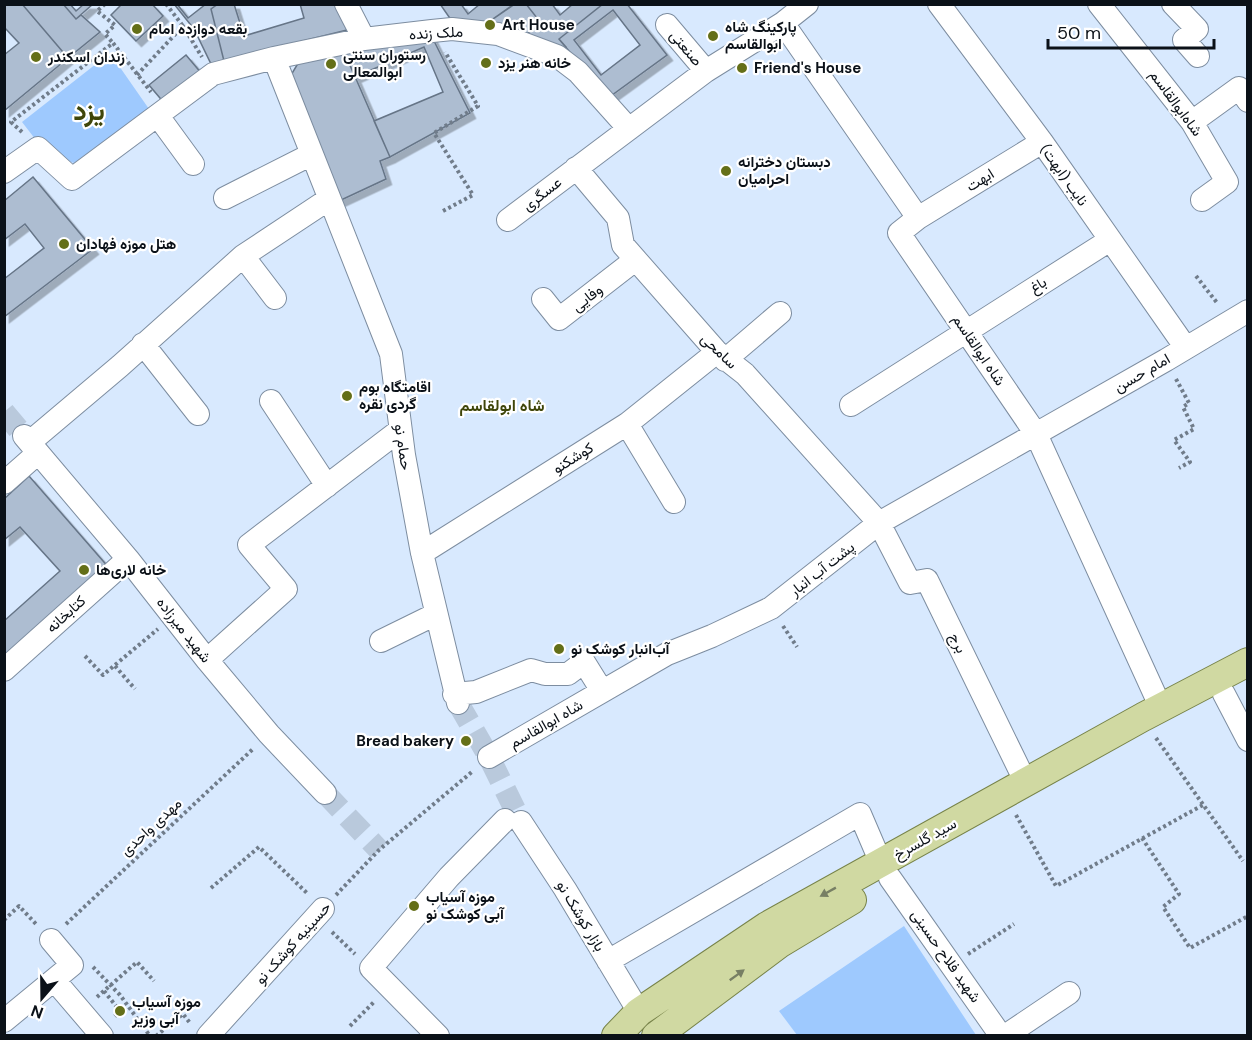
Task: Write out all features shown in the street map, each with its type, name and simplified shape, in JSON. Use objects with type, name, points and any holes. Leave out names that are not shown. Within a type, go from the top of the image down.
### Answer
[{"type":"main road","name":"سید گلسرخ","points":[[659,1031],[767,926],[1013,809],[1248,662]]},
{"type":"main road","name":"سید گلسرخ","points":[[616,1035],[659,1031],[886,870],[1026,783],[1156,720],[1236,688]]},
{"type":"street","points":[[346,4],[364,39]]},
{"type":"street","name":"عسگری","points":[[508,220],[706,71],[807,4]]},
{"type":"street","name":"نایب (ابهت)","points":[[939,4],[1042,142],[1110,240],[1176,354]]},
{"type":"street","name":"شاه‌ابوالقاسم","points":[[1099,4],[1192,122],[1227,182],[1202,200]]},
{"type":"street","points":[[1173,4],[1197,29],[1184,40],[1198,56]]},
{"type":"street","points":[[783,22],[918,218]]},
{"type":"street","name":"صنعتی","points":[[667,25],[706,71]]},
{"type":"street","name":"ملک زنده","points":[[213,74],[274,58],[364,39],[452,29],[498,34],[557,56],[579,72],[629,129]]},
{"type":"street","name":"حمام نو","points":[[274,58],[391,354],[400,430],[422,553],[456,698],[531,670],[545,674],[568,674],[584,662],[602,692]]},
{"type":"street","points":[[4,172],[38,147],[72,179],[213,74]]},
{"type":"street","points":[[1192,122],[1239,88],[1248,101]]},
{"type":"street","points":[[158,116],[193,164]]},
{"type":"street","name":"ابهت","points":[[918,218],[1042,142]]},
{"type":"street","points":[[225,198],[312,154]]},
{"type":"street","name":"سامحی","points":[[576,168],[618,218],[623,245],[635,260],[721,356],[745,374],[879,524]]},
{"type":"street","points":[[4,483],[31,444],[243,256],[329,199]]},
{"type":"street","name":"شاه ابوالقاسم","points":[[918,218],[899,233],[1036,434],[1156,720]]},
{"type":"street","name":"باغ","points":[[851,405],[1110,240]]},
{"type":"street","points":[[243,256],[274,298]]},
{"type":"street","name":"وفایی","points":[[543,299],[559,320],[635,260]]},
{"type":"street","name":"امام حسن","points":[[1036,434],[1248,310]]},
{"type":"street","name":"کوشکنو","points":[[422,553],[627,424],[780,313]]},
{"type":"street","points":[[143,344],[198,414]]},
{"type":"street","points":[[271,401],[327,486]]},
{"type":"street","points":[[627,424],[674,502]]},
{"type":"street","points":[[207,660],[286,589],[249,545],[400,430]]},
{"type":"street","name":"پشت آب انبار","points":[[602,692],[667,654],[771,608],[879,524],[1036,434]]},
{"type":"street","name":"شهید میرزاده","points":[[31,444],[128,559],[207,660],[269,734],[326,793]]},
{"type":"street","name":"برج","points":[[879,524],[910,583],[927,579],[1026,783]]},
{"type":"street","name":"کتابخانه","points":[[4,670],[128,559]]},
{"type":"street","points":[[381,641],[436,614]]},
{"type":"street","points":[[1236,688],[1248,740]]},
{"type":"street","name":"شاه ابوالقاسم","points":[[489,757],[602,692]]},
{"type":"street","name":"شهید فلاح حسینی","points":[[609,961],[860,814],[886,870],[1003,1035]]},
{"type":"street","name":"بازار کوشک نو","points":[[371,968],[448,878],[513,821],[536,842],[609,961],[659,1031]]},
{"type":"street","name":"حسینیه کوشک نو","points":[[214,1033],[320,913]]},
{"type":"street","points":[[4,1021],[72,965],[51,940]]},
{"type":"street","points":[[371,968],[438,1035]]},
{"type":"street","points":[[55,981],[102,1035]]},
{"type":"street","points":[[1003,1035],[1069,993]]},
{"type":"path","points":[[105,4],[98,11],[115,25],[105,34],[137,75],[183,26]]},
{"type":"path","points":[[166,4],[183,26],[213,74]]},
{"type":"path","points":[[432,31],[478,105],[434,133],[473,195],[443,212]]},
{"type":"path","points":[[38,147],[11,122],[113,44]]},
{"type":"path","points":[[1196,276],[1220,306],[1210,314],[1219,328]]},
{"type":"path","points":[[1176,354],[1189,403],[1183,407],[1194,429],[1174,440],[1190,462],[1179,468]]},
{"type":"path","points":[[86,656],[104,675],[162,625],[153,617],[165,605]]},
{"type":"path","points":[[115,666],[135,689]]},
{"type":"path","points":[[1156,720],[1203,805],[1243,861]]},
{"type":"path","name":"مهدی واحدی","points":[[51,940],[94,896],[269,734]]},
{"type":"path","name":"حسینیه کوشک نو","points":[[320,913],[378,850],[489,757]]},
{"type":"path","points":[[1013,809],[1056,886],[1203,805]]},
{"type":"path","points":[[1142,838],[1179,894],[1163,907],[1190,948],[1248,916]]},
{"type":"path","points":[[211,888],[259,847],[371,968]]},
{"type":"path","points":[[4,920],[20,906],[51,940]]},
{"type":"path","points":[[952,964],[1014,924]]},
{"type":"path","points":[[81,1011],[137,962],[154,981]]},
{"type":"path","points":[[350,1026],[390,986]]},
{"type":"path","points":[[104,991],[120,1011]]},
{"type":"path","points":[[120,995],[150,1035]]},
{"type":"path","points":[[156,1035],[183,1014]]},
{"type":"shaded area","points":[[110,53],[149,109],[74,163],[46,153],[22,122]]},
{"type":"shaded area","points":[[904,926],[976,1035],[797,1035],[779,1011]]},
{"type":"building","name":"زندان اسکندر","points":[[4,4],[22,4],[68,58],[4,111],[4,55],[19,43],[4,27]]},
{"type":"building","points":[[22,4],[63,4],[76,19],[81,15],[100,32],[68,58]]},
{"type":"building","points":[[63,4],[70,4],[76,11],[84,4],[93,4],[76,19]]},
{"type":"building","name":"بقعه دوازده امام","points":[[122,4],[152,4],[163,16],[136,41],[111,15]]},
{"type":"building","points":[[174,4],[177,4],[188,18],[206,4],[218,4],[211,9],[225,65],[213,68],[194,29]]},
{"type":"building","points":[[218,4],[234,4],[244,36],[304,18],[300,4],[354,5],[351,29],[291,44],[225,65],[211,9]]},
{"type":"building","points":[[440,4],[461,4],[468,14],[480,4],[514,4],[480,28],[456,27]]},
{"type":"building","points":[[515,4],[526,4],[541,23],[523,37],[480,28]]},
{"type":"building","points":[[526,4],[552,4],[560,15],[573,4],[603,4],[559,39],[566,47],[561,52],[523,37],[541,23]]},
{"type":"building","points":[[603,4],[627,4],[667,55],[608,98],[559,39]],"holes":[[[613,10],[640,45],[601,75],[574,40]]]},
{"type":"building","points":[[431,35],[470,113],[390,157],[374,121],[443,92],[424,47],[355,77],[343,49]]},
{"type":"building","points":[[343,49],[390,157],[380,161],[386,179],[339,201],[291,75],[300,60]]},
{"type":"building","points":[[186,55],[202,74],[165,104],[149,85]]},
{"type":"building","name":"هتل موزه فهادان","points":[[33,177],[93,249],[4,317],[4,279],[44,248],[25,224],[4,240],[4,201]]},
{"type":"building","name":"خانه لاری‌ها","points":[[29,476],[110,569],[4,662],[4,621],[60,571],[20,527],[4,540],[4,499]]},
{"type":"tunnel","points":[[4,412],[24,436]]},
{"type":"tunnel","points":[[458,703],[489,757],[521,822]]},
{"type":"tunnel","points":[[325,793],[379,850]]},
{"type":"place","name":"Art House","points":[[490,25]]},
{"type":"place","name":"بقعه دوازده امام","points":[[137,29]]},
{"type":"place","name":"پارکینگ شاه ابوالقاسم","points":[[713,36]]},
{"type":"place","name":"زندان اسکندر","points":[[36,57]]},
{"type":"place","name":"خانه هنر یزد","points":[[486,63]]},
{"type":"place","name":"رستوران سنتی ابوالمعالی","points":[[331,64]]},
{"type":"place","name":"Friend's House","points":[[742,68]]},
{"type":"place","name":"دبستان دخترانه احرامیان","points":[[726,171]]},
{"type":"place","name":"هتل موزه فهادان","points":[[64,244]]},
{"type":"place","name":"اقامتگاه بوم گردی نقره","points":[[347,396]]},
{"type":"place","name":"خانه لاری‌ها","points":[[84,570]]},
{"type":"place","name":"آب‌انبار کوشک نو","points":[[559,649]]},
{"type":"place","name":"Bread bakery","points":[[466,741]]},
{"type":"place","name":"موزه آسیاب آبی کوشک نو","points":[[414,906]]},
{"type":"place","name":"موزه آسیاب آبی وزیر","points":[[120,1011]]},
{"type":"district","name":"یزد","points":[[89,111]]},
{"type":"district","name":"شاه ابولقاسم","points":[[502,405]]}]
